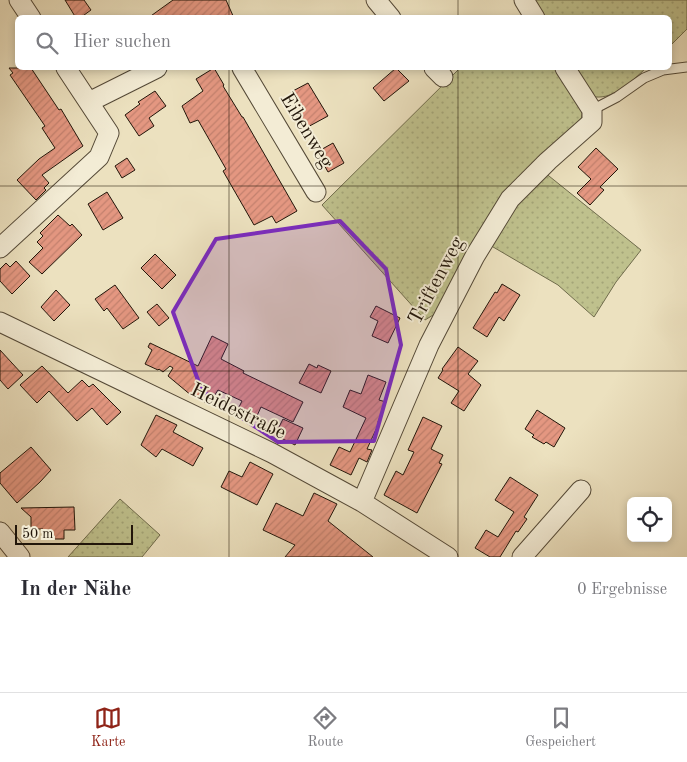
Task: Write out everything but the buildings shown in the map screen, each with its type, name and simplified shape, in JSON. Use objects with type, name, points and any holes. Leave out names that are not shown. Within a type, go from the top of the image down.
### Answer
[{"type":"street","points":[[19,0],[29,15]]},
{"type":"street","points":[[376,0],[389,15]]},
{"type":"street","points":[[524,0],[532,15]]},
{"type":"street","points":[[0,248],[100,157],[109,133],[67,70]]},
{"type":"street","points":[[89,102],[153,70]]},
{"type":"street","name":"Eibenweg","points":[[243,70],[316,192]]},
{"type":"street","points":[[566,70],[592,110]]},
{"type":"street","name":"Triftenweg","points":[[362,502],[429,345],[475,256],[510,199],[548,161],[592,122],[592,110]]},
{"type":"street","name":"Heidestraße","points":[[0,322],[272,453],[362,502],[448,557]]},
{"type":"street","points":[[522,557],[581,490]]},
{"type":"street","points":[[0,532],[20,557]]},
{"type":"lane","points":[[672,69],[687,67]]},
{"type":"lane","points":[[592,110],[618,97],[644,78],[664,70]]},
{"type":"highlighted area","points":[[340,221],[386,269],[401,345],[374,441],[278,442],[202,391],[173,312],[216,239]]},
{"type":"green space","points":[[530,0],[687,0],[687,29],[672,44],[672,15],[540,15]]},
{"type":"green space","points":[[458,70],[559,70],[583,106],[581,121],[519,178],[438,312],[425,320],[322,205]]},
{"type":"green space","points":[[573,70],[644,70],[621,90],[606,96],[590,96]]},
{"type":"green space","points":[[544,172],[641,250],[616,282],[594,317],[558,285],[488,244],[515,203]]},
{"type":"green space","points":[[120,499],[160,535],[142,557],[68,557]]}]
